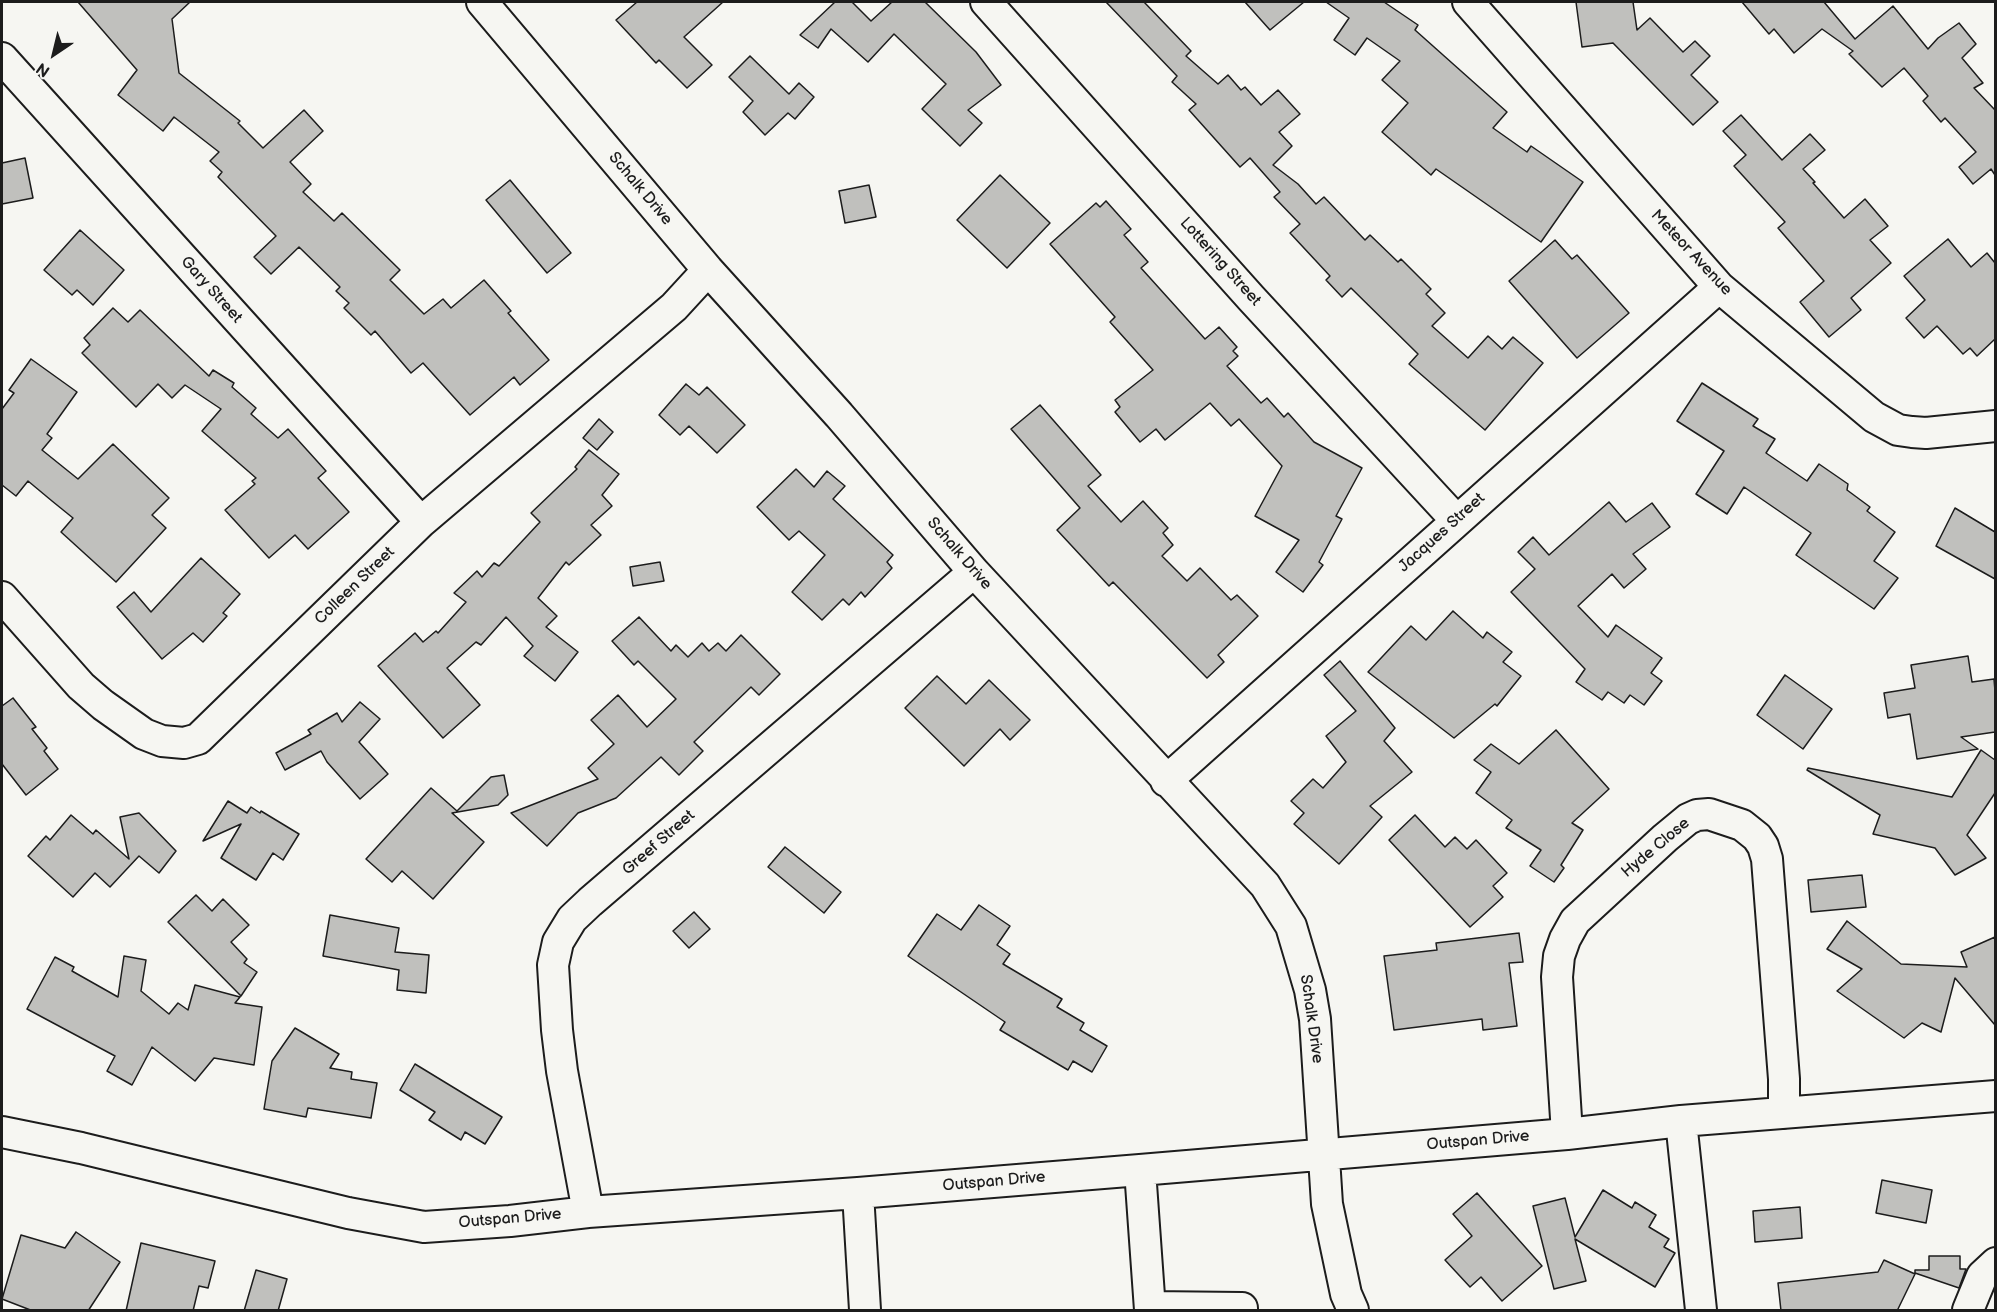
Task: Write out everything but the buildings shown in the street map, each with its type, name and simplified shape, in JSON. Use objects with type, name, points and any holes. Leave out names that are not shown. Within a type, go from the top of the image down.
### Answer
[{"type":"street","name":"Schalk Drive","points":[[482,2],[708,270],[839,415],[974,572],[1265,885],[1291,926],[1305,972],[1315,1019],[1327,1204],[1346,1294],[1353,1311]]},
{"type":"street","name":"Lottering Street","points":[[986,2],[1251,298],[1456,520]]},
{"type":"street","name":"Meteor Avenue","points":[[1468,2],[1719,287],[1884,424],[1898,430],[1926,433],[1995,426]]},
{"type":"street","name":"Gary Street","points":[[2,58],[421,522]]},
{"type":"street","name":"Colleen Street","points":[[2,597],[81,686],[144,734],[162,741],[184,743],[198,739],[421,522],[674,307],[708,270]]},
{"type":"street","name":"Jacques Street","points":[[1166,781],[1719,287]]},
{"type":"street","name":"Greef Street","points":[[588,1212],[562,1071],[554,984],[554,965],[558,942],[572,919],[974,572]]},
{"type":"street","name":"Hyde Close","points":[[1567,1134],[1557,978],[1558,956],[1565,939],[1575,921],[1665,837],[1688,819],[1703,814],[1725,818],[1742,825],[1757,837],[1767,859],[1784,1079],[1784,1113]]},
{"type":"street","name":"Outspan Drive","points":[[2,1132],[81,1148],[348,1213],[424,1227],[510,1221],[588,1212],[858,1193],[1324,1155],[1567,1134],[1681,1121],[1995,1096]]},
{"type":"street","points":[[1681,1121],[1701,1311]]},
{"type":"street","points":[[1140,1170],[1150,1309],[1242,1308]]},
{"type":"street","points":[[858,1193],[865,1311]]},
{"type":"street","points":[[1968,1311],[1982,1276],[1995,1263]]}]
